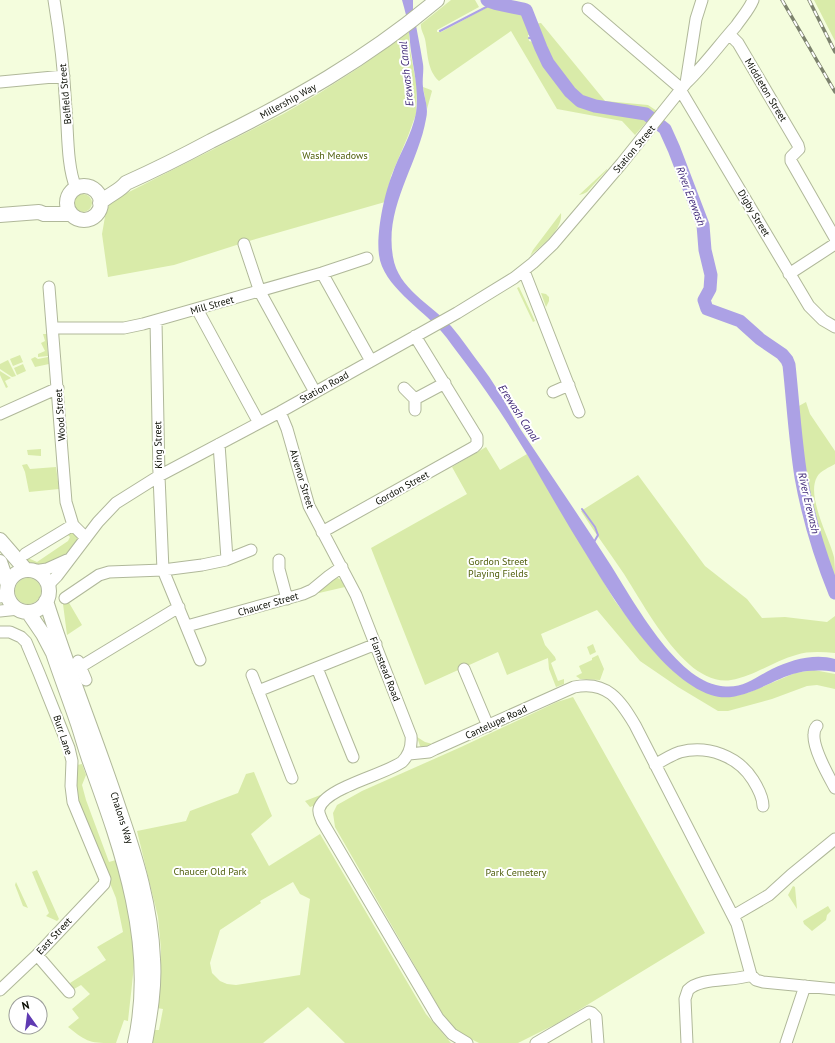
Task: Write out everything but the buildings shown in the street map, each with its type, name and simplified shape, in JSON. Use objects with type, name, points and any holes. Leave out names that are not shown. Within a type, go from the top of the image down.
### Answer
[{"type":"main road","name":"Millership Way","points":[[100,203],[106,197],[123,187],[126,183],[280,107],[347,66],[395,33],[432,4]]},
{"type":"main road","name":"Millership Way","points":[[93,189],[121,182],[126,183]]},
{"type":"main road","points":[[88,187],[97,193],[100,203],[99,209],[92,217],[82,220],[69,208],[70,194],[76,188],[88,187]]},
{"type":"main road","points":[[0,215],[39,212],[44,214],[69,208]]},
{"type":"main road","points":[[0,540],[30,570],[45,578],[48,585],[48,596],[46,601],[39,609],[23,611],[10,602],[5,591],[0,562]]},
{"type":"main road","points":[[5,591],[15,574],[30,570]]},
{"type":"main road","name":"Chalons Way","points":[[46,601],[66,664],[112,786],[139,871],[144,893],[149,916],[153,968],[151,1005],[145,1043]]},
{"type":"main road","name":"Chalons Way","points":[[23,611],[43,634],[52,653],[116,835],[128,876],[134,900],[141,949],[141,1006],[139,1027],[135,1043]]},
{"type":"street","name":"Belfield Street","points":[[54,0],[64,76],[71,163],[73,180],[76,188]]},
{"type":"street","name":"Station Street","points":[[683,87],[689,67],[696,19],[702,0]]},
{"type":"street","name":"Station Street","points":[[580,213],[683,87],[729,34],[750,8],[754,0]]},
{"type":"street","name":"Digby Street","points":[[588,9],[678,86],[683,87],[789,274],[809,306],[823,320],[835,327]]},
{"type":"street","name":"Middleton Street","points":[[729,34],[738,43],[798,145],[799,149],[791,157],[791,161],[835,238]]},
{"type":"street","points":[[0,82],[64,76]]},
{"type":"street","name":"Station Road","points":[[48,585],[57,576],[68,559],[98,522],[116,503],[159,476],[371,362],[453,315],[524,271],[553,244],[580,213]]},
{"type":"street","points":[[244,244],[260,292],[316,392]]},
{"type":"street","points":[[789,274],[835,244]]},
{"type":"street","name":"Mill Street","points":[[53,328],[124,328],[156,321],[260,292],[367,258]]},
{"type":"street","points":[[524,271],[580,412]]},
{"type":"street","points":[[322,273],[371,362]]},
{"type":"street","name":"Wood Street","points":[[49,287],[65,490],[69,514],[73,525],[86,538]]},
{"type":"street","points":[[197,309],[259,423]]},
{"type":"street","name":"King Street","points":[[156,321],[159,476],[163,570]]},
{"type":"street","points":[[404,388],[415,404],[445,383],[415,336]]},
{"type":"street","name":"Gordon Street","points":[[322,532],[474,447],[478,441],[477,437],[445,383]]},
{"type":"street","points":[[553,392],[569,385]]},
{"type":"street","points":[[0,414],[58,388]]},
{"type":"street","name":"Alvenor Street","points":[[280,412],[287,429],[306,497],[322,532],[352,586]]},
{"type":"street","points":[[219,444],[227,559]]},
{"type":"street","points":[[25,554],[42,548],[73,525]]},
{"type":"street","points":[[65,598],[84,580],[109,572],[163,570],[214,563],[251,550]]},
{"type":"street","name":"Station Road","points":[[30,570],[47,569],[68,559]]},
{"type":"street","points":[[279,560],[279,569],[287,599]]},
{"type":"street","name":"Chaucer Street","points":[[187,626],[308,592],[342,567]]},
{"type":"street","points":[[163,570],[200,660]]},
{"type":"street","name":"Flamstead Road","points":[[352,586],[411,736],[409,754]]},
{"type":"street","points":[[86,680],[79,664],[179,607]]},
{"type":"street","points":[[0,611],[23,611]]},
{"type":"street","name":"Burr Lane","points":[[0,632],[10,632],[24,640],[42,680],[69,748],[72,761],[70,786],[73,802],[105,879]]},
{"type":"street","points":[[258,691],[376,644]]},
{"type":"street","points":[[317,668],[351,742],[352,756]]},
{"type":"street","points":[[464,670],[488,726]]},
{"type":"street","points":[[252,675],[292,778]]},
{"type":"street","name":"Cantelupe Road","points":[[409,754],[429,752],[574,687],[585,685],[600,687],[613,695],[630,716],[733,916],[739,929],[751,975]]},
{"type":"street","points":[[817,726],[814,734],[816,747],[835,788]]},
{"type":"street","points":[[655,764],[674,754],[685,751],[710,752],[725,756],[736,761],[748,772],[760,794],[763,806]]},
{"type":"street","points":[[409,754],[398,765],[337,791],[324,801],[319,809],[319,814],[438,1018],[452,1034],[467,1043]]},
{"type":"street","points":[[733,916],[769,895],[806,862],[835,839]]},
{"type":"street","name":"East Street","points":[[0,990],[37,955],[104,884],[105,879]]},
{"type":"street","points":[[37,955],[69,992]]},
{"type":"street","points":[[687,1043],[685,999],[688,990],[699,983],[738,979],[751,975],[759,981],[835,989]]},
{"type":"street","points":[[786,1043],[805,986]]},
{"type":"street","points":[[536,1043],[586,1013],[592,1013],[596,1017],[598,1043]]},
{"type":"green space","points":[[451,0],[475,0],[479,7],[437,30],[437,32],[441,32],[488,7],[523,13],[533,35],[528,35],[529,41],[533,42],[559,85],[573,98],[580,103],[589,106],[638,114],[649,119],[635,135],[622,121],[557,109],[511,31],[439,81],[435,77],[430,67],[421,24]]},
{"type":"green space","points":[[814,0],[835,0],[835,41]]},
{"type":"green space","points":[[541,23],[605,101],[648,105],[657,111],[654,115],[643,109],[609,106],[594,102],[581,96],[570,87],[553,64],[534,24]]},
{"type":"green space","name":"Wash Meadows","points":[[409,32],[410,50],[417,87],[416,114],[391,176],[385,202],[249,241],[174,265],[108,277],[102,234],[106,211],[110,204],[117,198],[283,114],[360,67]]},
{"type":"green space","points":[[423,87],[432,91],[427,109]]},
{"type":"green space","points":[[607,169],[587,192],[579,195]]},
{"type":"green space","points":[[79,194],[87,194],[92,199],[90,210],[87,212],[79,212],[74,207],[74,199]]},
{"type":"green space","points":[[561,213],[559,225],[551,237],[530,256],[533,250]]},
{"type":"green space","points":[[519,287],[535,321],[533,322],[517,288]]},
{"type":"green space","points":[[541,293],[546,294],[549,297],[546,307]]},
{"type":"green space","points":[[43,334],[49,334],[49,342],[47,343],[48,356],[38,357],[38,354],[45,351],[41,343],[45,341]]},
{"type":"green space","points":[[20,355],[23,362],[13,366],[10,359]]},
{"type":"green space","points":[[35,357],[38,359],[48,357],[49,364],[35,367],[31,359]]},
{"type":"green space","points":[[8,360],[16,376],[12,377],[0,369],[0,364]]},
{"type":"green space","points":[[23,364],[26,371],[17,375],[14,368]]},
{"type":"green space","points":[[0,371],[11,378],[5,381],[8,387],[6,388],[0,375]]},
{"type":"green space","points":[[806,402],[810,414],[835,451],[835,464],[818,475],[814,485],[814,495],[834,557],[835,582],[822,546],[807,485],[797,407]]},
{"type":"green space","name":"Gordon Street Playing Fields","points":[[486,447],[500,470],[527,454],[615,601],[646,642],[671,669],[721,696],[735,696],[750,692],[795,673],[814,670],[835,674],[835,689],[817,685],[807,686],[772,699],[728,711],[718,711],[678,687],[640,661],[597,610],[541,634],[545,645],[555,657],[556,660],[551,663],[558,681],[564,679],[564,684],[556,687],[549,669],[548,658],[507,675],[498,652],[425,685],[371,548],[467,494],[452,467]]},
{"type":"green space","points":[[41,449],[41,456],[28,455],[27,450]]},
{"type":"green space","points":[[27,464],[30,469],[56,467],[59,489],[29,492],[22,465]]},
{"type":"green space","points":[[638,475],[705,566],[747,599],[762,618],[785,617],[827,622],[835,616],[835,653],[815,652],[801,654],[780,661],[748,675],[726,681],[709,677],[690,665],[662,634],[624,574],[581,511]]},
{"type":"green space","points":[[74,532],[77,540],[58,562],[36,565],[24,560],[18,550],[28,558],[37,562],[68,541],[70,537],[67,534]]},
{"type":"green space","points":[[28,578],[37,582],[41,591],[37,600],[28,604],[19,600],[15,591],[19,582]]},
{"type":"green space","points":[[338,578],[345,587],[319,593],[318,591],[334,579]]},
{"type":"green space","points":[[68,601],[82,625],[67,635],[63,604]]},
{"type":"green space","points":[[593,644],[596,652],[590,655],[587,647]]},
{"type":"green space","points":[[598,655],[604,669],[600,680],[580,679],[576,676],[582,673],[579,666],[592,660],[592,658]]},
{"type":"green space","name":"Park Cemetery","points":[[573,697],[705,933],[556,1024],[518,1043],[479,1043],[455,1029],[442,1013],[335,827],[333,813],[337,805],[362,791],[557,702]]},
{"type":"green space","points":[[417,737],[425,742],[436,745],[423,748],[420,746]]},
{"type":"green space","points":[[82,764],[86,775],[82,785],[86,800],[109,862],[116,860],[128,910],[134,948],[128,1021],[124,1020],[116,1043],[100,1043],[90,1041],[68,1027],[79,1018],[72,1009],[90,994],[81,985],[74,989],[70,983],[106,960],[97,947],[123,932],[116,898],[82,815],[75,791],[77,765]]},
{"type":"green space","name":"Chaucer Old Park","points":[[254,772],[272,816],[251,834],[269,866],[320,834],[426,1014],[451,1043],[345,1043],[308,1007],[263,1043],[151,1043],[153,1030],[159,1030],[163,1009],[157,1008],[161,977],[161,949],[158,917],[137,831],[186,821],[190,811],[238,793],[246,774]],"holes":[[[293,882],[300,894],[310,899],[300,975],[236,985],[227,984],[220,981],[212,973],[210,963],[220,930],[261,903],[260,901]]]},
{"type":"green space","points":[[323,794],[316,805],[310,807],[305,801]]},
{"type":"green space","points":[[37,870],[59,919],[57,921],[46,916],[49,913],[32,872]]},
{"type":"green space","points":[[16,882],[28,908],[23,906],[15,885]]},
{"type":"green space","points":[[793,886],[795,887],[797,909],[788,895]]},
{"type":"green space","points":[[828,906],[831,911],[827,915],[826,920],[812,931],[804,924],[803,921]]},
{"type":"shaded area","points":[[402,0],[413,0],[413,9],[423,64],[423,87],[427,110],[422,136],[397,203],[393,221],[393,257],[401,278],[416,295],[451,326],[463,341],[498,390],[521,430],[641,614],[654,633],[684,666],[700,678],[716,685],[725,686],[746,683],[772,669],[803,658],[827,657],[835,659],[835,672],[807,671],[797,673],[744,694],[733,697],[722,697],[711,695],[692,686],[674,672],[640,635],[624,613],[571,530],[497,407],[481,384],[441,331],[395,287],[388,277],[382,266],[379,255],[378,246],[381,215],[389,183],[414,121],[417,105],[416,82],[409,28]]},
{"type":"waterway","name":"River Erewash","points":[[487,0],[496,4],[526,10],[548,63],[570,92],[580,101],[595,106],[646,114],[665,129],[703,225],[705,250],[711,275],[710,289],[704,300],[707,309],[740,321],[760,339],[782,354],[789,365],[797,449],[804,492],[815,536],[835,593]]},
{"type":"waterway","points":[[440,31],[494,3]]},
{"type":"waterway","name":"River Erewash","points":[[529,38],[537,39]]},
{"type":"waterway","points":[[582,509],[595,527],[598,535],[594,542]]},
{"type":"railway","points":[[782,0],[835,92]]},
{"type":"railway","points":[[809,0],[835,52]]},
{"type":"water label","name":"Erewash Canal","points":[[406,74]]},
{"type":"water label","name":"Erewash Canal","points":[[519,413]]}]
